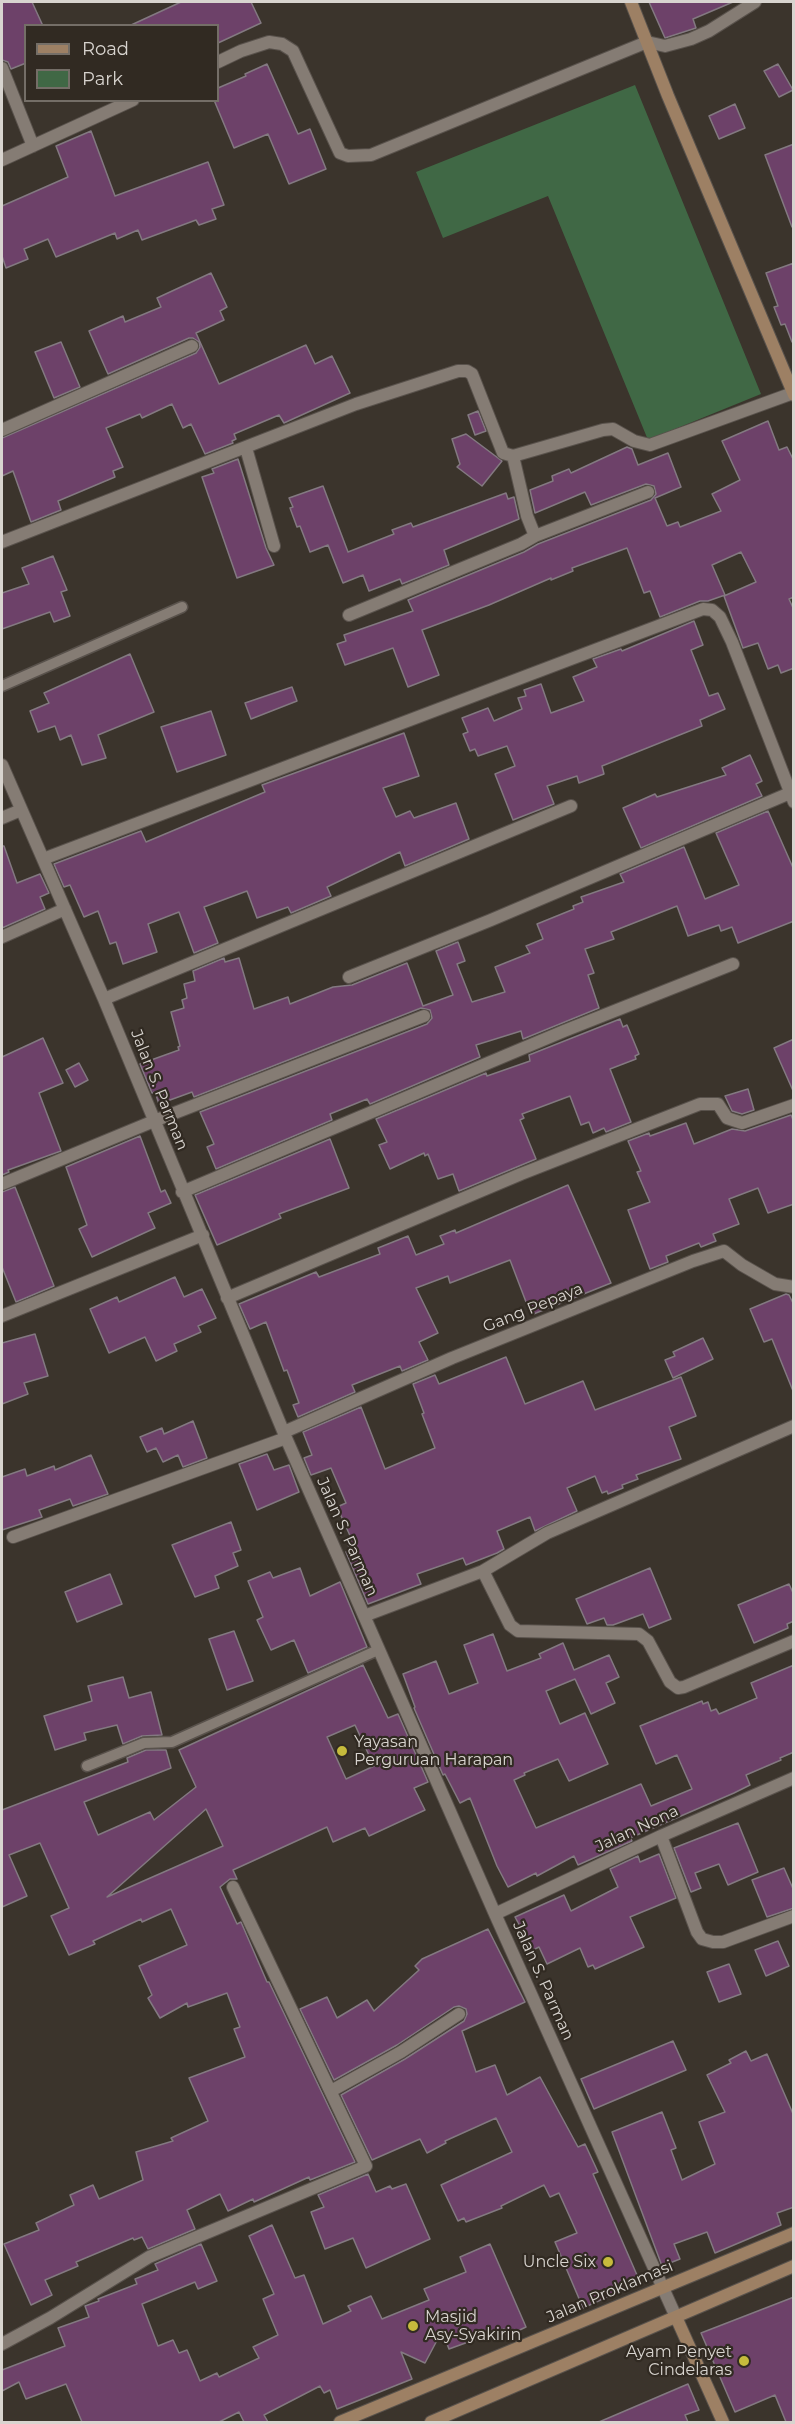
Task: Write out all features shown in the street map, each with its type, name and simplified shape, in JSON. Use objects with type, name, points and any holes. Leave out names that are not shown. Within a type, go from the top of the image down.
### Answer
[{"type":"street","points":[[2,542],[356,404],[448,373],[467,371],[472,374],[503,453],[513,456],[613,429],[634,441],[650,445],[793,394],[788,368],[668,96],[631,2]]},
{"type":"street","points":[[219,62],[269,42],[282,44],[293,51],[340,153],[358,156],[371,155],[648,45],[665,46],[692,39],[755,2]]},
{"type":"street","points":[[2,68],[33,146]]},
{"type":"street","points":[[2,160],[129,102]]},
{"type":"street","points":[[2,430],[192,346]]},
{"type":"street","points":[[246,448],[274,546]]},
{"type":"street","points":[[513,456],[535,536]]},
{"type":"street","points":[[349,615],[521,544],[535,536],[648,492]]},
{"type":"street","points":[[43,859],[703,609],[712,610],[720,617],[792,797],[349,977]]},
{"type":"street","name":"Jalan S. Parman","points":[[2,765],[104,999],[182,1192],[203,1235],[227,1298],[378,1650],[676,2317]]},
{"type":"street","points":[[104,999],[571,806]]},
{"type":"street","points":[[2,818],[21,810]]},
{"type":"street","points":[[2,937],[65,909]]},
{"type":"street","points":[[182,1192],[564,1031],[733,964]]},
{"type":"street","points":[[2,1184],[154,1121],[424,1016]]},
{"type":"street","points":[[227,1298],[521,1174],[700,1104],[718,1104],[727,1118],[742,1123],[794,1105]]},
{"type":"street","points":[[2,1316],[203,1235]]},
{"type":"street","name":"Gang Pepaya","points":[[285,1435],[463,1354],[693,1261],[724,1251],[742,1265],[775,1284],[794,1287]]},
{"type":"street","points":[[364,1616],[483,1571],[547,1533],[794,1426]]},
{"type":"street","points":[[13,1537],[285,1435]]},
{"type":"street","points":[[483,1571],[510,1625],[518,1631],[639,1634],[648,1641],[670,1682],[678,1688],[794,1641]]},
{"type":"street","name":"Jalan Nona","points":[[495,1914],[661,1836],[794,1778]]},
{"type":"street","points":[[661,1836],[697,1932],[702,1939],[723,1942],[794,1916]]},
{"type":"street","points":[[2,2344],[50,2318],[149,2257],[366,2166],[233,1887]]},
{"type":"street","points":[[331,2091],[401,2052],[459,2014]]},
{"type":"street","name":"Jalan Proklamasi","points":[[340,2422],[794,2233]]},
{"type":"street","points":[[431,2422],[794,2266]]},
{"type":"street","points":[[676,2317],[723,2422]]},
{"type":"lane","points":[[2,686],[182,607]]},
{"type":"lane","points":[[87,1766],[144,1743],[172,1742],[378,1650]]},
{"type":"green space","points":[[635,85],[761,394],[648,440],[548,196],[443,238],[416,172]]},
{"type":"building","points":[[2,2],[32,2],[42,24],[24,24],[24,64],[11,69],[8,62],[2,60]]},
{"type":"building","points":[[181,2],[251,2],[261,23],[219,43],[219,24],[133,24]]},
{"type":"building","points":[[649,2],[733,2],[693,19],[696,28],[665,38]]},
{"type":"building","points":[[267,64],[298,134],[310,129],[326,169],[289,184],[268,134],[234,148],[215,102],[219,102],[219,88],[246,76],[245,74]]},
{"type":"building","points":[[778,64],[793,90],[779,97],[764,71]]},
{"type":"building","points":[[735,104],[745,128],[719,139],[709,116]]},
{"type":"building","points":[[91,131],[115,196],[208,162],[224,205],[212,209],[216,219],[199,225],[196,220],[142,240],[138,230],[117,239],[115,233],[56,257],[48,239],[24,249],[28,259],[6,268],[2,256],[2,206],[68,177],[56,146]]},
{"type":"building","points":[[794,144],[794,227],[792,227],[765,155]]},
{"type":"building","points":[[794,263],[794,342],[792,342],[785,324],[781,325],[774,307],[778,306],[766,273]]},
{"type":"building","points":[[211,273],[227,307],[220,311],[224,320],[196,333],[219,384],[306,345],[315,364],[332,356],[350,393],[284,423],[279,415],[234,434],[236,439],[232,441],[233,443],[205,454],[191,424],[183,428],[172,404],[142,418],[140,414],[106,428],[123,467],[113,471],[115,477],[58,501],[61,510],[31,522],[13,471],[2,476],[2,438],[196,353],[200,347],[199,342],[189,338],[108,374],[89,331],[123,316],[125,322],[161,307],[157,298]]},
{"type":"building","points":[[61,342],[80,387],[54,398],[35,352]]},
{"type":"building","points":[[478,411],[486,431],[475,435],[468,415]]},
{"type":"building","points":[[768,421],[779,450],[787,447],[794,461],[794,597],[789,599],[794,610],[794,668],[781,673],[778,665],[768,669],[758,643],[743,648],[724,596],[756,582],[741,552],[712,565],[725,595],[708,601],[700,601],[660,617],[650,591],[644,593],[627,548],[572,568],[573,571],[422,630],[439,675],[408,687],[393,648],[345,665],[337,644],[346,641],[344,635],[413,611],[408,600],[524,552],[538,544],[651,500],[656,494],[654,486],[646,484],[591,505],[585,492],[535,513],[530,490],[553,481],[552,476],[569,469],[571,473],[627,447],[632,449],[638,465],[668,453],[681,487],[655,498],[667,526],[678,522],[680,527],[721,511],[712,494],[740,480],[722,441]]},
{"type":"building","points":[[466,434],[502,461],[482,486],[457,467],[460,464],[452,439]]},
{"type":"building","points":[[238,459],[266,548],[274,565],[237,578],[202,477],[214,473],[212,469]]},
{"type":"building","points":[[323,486],[348,552],[394,534],[392,530],[411,523],[413,527],[506,493],[508,499],[514,497],[519,519],[444,550],[449,565],[402,584],[400,579],[369,591],[363,575],[343,583],[328,545],[310,552],[300,526],[297,527],[289,498]]},
{"type":"building","points":[[53,556],[67,590],[61,592],[70,616],[54,622],[50,612],[2,629],[2,593],[29,584],[22,568]]},
{"type":"building","points":[[694,621],[703,645],[691,650],[709,696],[718,693],[725,709],[700,720],[702,726],[602,766],[604,774],[579,783],[577,776],[547,786],[554,804],[513,820],[495,774],[515,766],[507,746],[478,756],[475,749],[470,751],[463,734],[468,732],[462,718],[488,708],[494,721],[522,709],[518,698],[526,696],[524,690],[541,684],[551,713],[584,701],[573,677],[597,667],[593,659],[621,649],[622,651]]},
{"type":"building","points":[[130,654],[154,712],[98,735],[106,758],[82,765],[71,735],[60,740],[55,726],[38,732],[30,711],[49,703],[44,693]]},
{"type":"building","points":[[292,687],[297,701],[251,719],[245,703]]},
{"type":"building","points":[[211,711],[226,755],[177,772],[161,727]]},
{"type":"building","points":[[404,733],[419,776],[383,788],[396,817],[410,811],[414,818],[456,803],[469,839],[405,866],[400,852],[327,887],[331,896],[291,913],[288,907],[257,918],[247,891],[204,907],[218,943],[194,953],[179,912],[148,924],[157,952],[123,964],[116,942],[110,944],[98,911],[84,917],[70,885],[64,887],[54,864],[141,831],[146,842],[265,792],[262,785]]},
{"type":"building","points":[[750,755],[762,781],[756,784],[762,796],[641,848],[623,808],[655,794],[657,797],[726,775],[722,768]]},
{"type":"building","points":[[768,811],[794,870],[794,921],[738,943],[732,927],[721,931],[719,925],[688,936],[677,906],[611,932],[614,939],[585,949],[594,973],[588,975],[599,1008],[523,1039],[521,1031],[476,1045],[480,1057],[370,1104],[367,1099],[330,1114],[332,1120],[216,1169],[207,1147],[214,1144],[200,1112],[427,1024],[432,1018],[430,1010],[421,1008],[194,1097],[192,1092],[159,1104],[155,1092],[152,1093],[140,1064],[179,1050],[180,1046],[171,1012],[184,1008],[182,1000],[187,998],[184,984],[195,981],[193,971],[224,958],[225,962],[239,958],[254,1009],[288,997],[290,1004],[333,987],[352,985],[407,963],[423,1006],[453,995],[436,951],[458,942],[465,961],[457,964],[472,1002],[505,992],[495,967],[530,953],[526,946],[543,939],[537,924],[574,909],[573,906],[583,902],[581,897],[624,882],[620,874],[684,847],[705,899],[739,885],[716,833]]},
{"type":"building","points":[[2,846],[4,846],[17,883],[40,874],[49,893],[40,897],[45,909],[2,928]]},
{"type":"building","points":[[620,1019],[623,1027],[627,1025],[639,1054],[635,1056],[636,1059],[610,1069],[631,1122],[606,1132],[604,1128],[593,1133],[589,1122],[581,1125],[570,1096],[522,1114],[524,1118],[520,1120],[536,1159],[459,1191],[453,1174],[438,1179],[428,1154],[425,1156],[424,1153],[390,1169],[379,1145],[387,1142],[376,1119],[486,1073],[487,1076],[530,1061],[529,1055]]},
{"type":"building","points":[[43,1038],[63,1083],[39,1093],[61,1151],[8,1170],[9,1172],[2,1175],[2,1057]]},
{"type":"building","points":[[794,1039],[794,1093],[774,1048]]},
{"type":"building","points":[[79,1063],[88,1080],[75,1087],[66,1070]]},
{"type":"building","points":[[748,1089],[754,1110],[742,1114],[732,1111],[725,1096]]},
{"type":"building","points":[[791,1115],[794,1122],[794,1204],[768,1213],[758,1188],[729,1199],[739,1224],[713,1234],[716,1241],[701,1247],[699,1243],[666,1256],[668,1262],[650,1269],[628,1210],[650,1202],[637,1172],[641,1171],[628,1141],[686,1123],[694,1144],[732,1129],[745,1131]]},
{"type":"building","points":[[140,1136],[161,1192],[165,1190],[171,1203],[148,1213],[155,1228],[92,1257],[79,1229],[87,1225],[66,1167]]},
{"type":"building","points":[[330,1139],[349,1188],[279,1214],[281,1218],[217,1245],[195,1195]]},
{"type":"building","points":[[568,1185],[611,1283],[531,1315],[510,1260],[450,1283],[448,1276],[416,1288],[438,1333],[419,1342],[428,1360],[402,1371],[400,1366],[352,1385],[355,1392],[298,1417],[293,1405],[299,1403],[287,1370],[284,1371],[266,1322],[250,1329],[239,1304],[316,1272],[319,1277],[380,1254],[378,1248],[408,1236],[416,1255],[444,1244],[440,1236],[455,1230],[456,1233]]},
{"type":"building","points":[[15,1187],[54,1286],[16,1302],[2,1267],[2,1192]]},
{"type":"building","points":[[175,1277],[184,1297],[202,1289],[216,1318],[198,1326],[201,1332],[174,1344],[177,1351],[156,1361],[145,1337],[109,1353],[90,1309],[117,1297],[119,1302]]},
{"type":"building","points":[[786,1294],[789,1295],[794,1305],[793,1391],[772,1339],[764,1342],[750,1309]]},
{"type":"building","points":[[35,1334],[48,1376],[24,1383],[28,1394],[2,1404],[2,1343]]},
{"type":"building","points":[[703,1338],[713,1359],[673,1378],[665,1360],[675,1356],[673,1352]]},
{"type":"building","points":[[506,1357],[525,1404],[583,1381],[595,1410],[681,1377],[696,1416],[669,1427],[681,1459],[636,1475],[638,1479],[608,1494],[607,1491],[602,1493],[595,1476],[567,1488],[577,1511],[535,1531],[530,1517],[497,1531],[504,1549],[497,1553],[466,1565],[463,1558],[417,1574],[421,1584],[368,1604],[346,1552],[350,1550],[347,1542],[352,1540],[337,1507],[346,1503],[331,1468],[311,1475],[304,1458],[312,1455],[303,1432],[361,1407],[385,1469],[435,1448],[413,1384],[435,1375],[439,1384]]},
{"type":"building","points":[[193,1421],[207,1458],[183,1467],[178,1455],[163,1462],[156,1448],[147,1452],[140,1437],[162,1428],[164,1434]]},
{"type":"building","points":[[267,1454],[274,1470],[289,1465],[299,1492],[257,1510],[239,1464]]},
{"type":"building","points":[[91,1455],[108,1494],[73,1506],[70,1499],[39,1510],[42,1517],[2,1530],[2,1477],[25,1469],[27,1476],[54,1466],[55,1470]]},
{"type":"building","points":[[231,1522],[241,1550],[233,1553],[238,1566],[215,1576],[219,1588],[195,1597],[172,1545]]},
{"type":"building","points":[[300,1568],[310,1596],[340,1582],[367,1647],[308,1673],[294,1640],[271,1650],[257,1620],[263,1617],[248,1581],[270,1572],[273,1578]]},
{"type":"building","points":[[650,1568],[671,1619],[649,1628],[643,1614],[613,1625],[607,1625],[604,1618],[587,1624],[576,1599]]},
{"type":"building","points":[[110,1574],[122,1604],[77,1622],[65,1592]]},
{"type":"building","points":[[789,1584],[794,1595],[794,1621],[787,1624],[788,1628],[754,1643],[738,1605]]},
{"type":"building","points":[[234,1631],[253,1681],[227,1690],[209,1639]]},
{"type":"building","points":[[493,1634],[507,1671],[541,1658],[539,1654],[563,1643],[574,1670],[609,1655],[619,1677],[606,1683],[615,1703],[591,1714],[575,1679],[546,1691],[560,1724],[585,1713],[608,1764],[569,1781],[558,1759],[524,1773],[525,1775],[514,1780],[536,1828],[641,1784],[651,1806],[692,1789],[677,1755],[656,1764],[640,1726],[702,1701],[703,1704],[708,1702],[711,1711],[716,1709],[719,1714],[757,1698],[751,1683],[794,1665],[794,1752],[746,1775],[750,1785],[734,1793],[630,1838],[632,1841],[578,1865],[574,1856],[537,1876],[536,1873],[508,1887],[497,1866],[470,1798],[460,1803],[445,1774],[443,1775],[414,1708],[403,1674],[436,1661],[449,1694],[478,1683],[464,1645]]},
{"type":"building","points":[[363,1665],[388,1718],[398,1714],[428,1782],[414,1788],[425,1810],[369,1836],[365,1828],[333,1842],[327,1827],[233,1870],[237,1879],[230,1879],[220,1887],[237,1924],[241,1922],[267,1982],[355,2162],[310,2180],[309,2177],[228,2211],[220,2194],[187,2210],[195,2229],[148,2249],[142,2237],[134,2240],[133,2238],[76,2262],[78,2266],[45,2280],[52,2295],[31,2305],[4,2244],[39,2230],[36,2223],[74,2205],[70,2195],[93,2185],[99,2199],[143,2180],[136,2152],[173,2141],[171,2138],[208,2121],[189,2078],[245,2057],[234,2029],[240,2027],[227,1993],[188,2007],[187,2003],[160,2018],[148,1998],[152,1995],[139,1966],[187,1945],[171,1909],[142,1922],[141,1919],[69,1955],[51,1916],[69,1908],[40,1843],[9,1855],[27,1896],[2,1907],[2,1810],[128,1762],[127,1758],[146,1750],[166,1750],[171,1768],[84,1802],[98,1835],[150,1812],[154,1820],[196,1787],[179,1750]],"holes":[[[355,1725],[374,1766],[346,1779],[327,1737]],[[206,1809],[223,1846],[107,1897]]]},
{"type":"building","points":[[123,1677],[129,1698],[151,1692],[162,1735],[142,1736],[123,1744],[117,1725],[84,1733],[86,1740],[55,1750],[44,1716],[92,1701],[88,1686]]},
{"type":"building","points":[[738,1823],[758,1872],[728,1885],[719,1864],[695,1873],[701,1888],[691,1892],[674,1848]]},
{"type":"building","points":[[659,1854],[676,1898],[630,1917],[644,1947],[595,1969],[593,1965],[588,1967],[580,1948],[547,1964],[539,1947],[533,1950],[515,1917],[564,1895],[571,1911],[618,1887],[610,1869],[638,1856],[640,1862]]},
{"type":"building","points":[[784,1868],[794,1891],[794,1908],[767,1917],[752,1880]]},
{"type":"building","points":[[488,1929],[525,2002],[462,2031],[476,2072],[495,2065],[507,2095],[540,2077],[578,2147],[585,2144],[598,2172],[593,2174],[640,2282],[583,2308],[555,2242],[577,2233],[559,2193],[550,2197],[544,2185],[501,2206],[502,2208],[466,2222],[464,2218],[458,2221],[441,2185],[512,2152],[496,2118],[445,2141],[446,2143],[427,2153],[420,2139],[372,2160],[341,2095],[405,2059],[464,2021],[467,2014],[466,2009],[459,2006],[454,2007],[397,2045],[334,2080],[300,2009],[327,1997],[337,2018],[367,2000],[374,2011],[419,1970],[415,1966],[422,1959]]},
{"type":"building","points":[[778,1941],[789,1966],[766,1976],[755,1950]]},
{"type":"building","points":[[729,1964],[741,1994],[719,2002],[707,1972]]},
{"type":"building","points":[[673,2041],[686,2070],[594,2109],[581,2079]]},
{"type":"building","points":[[746,2051],[751,2061],[767,2054],[794,2116],[794,2207],[777,2213],[781,2225],[715,2253],[707,2232],[674,2244],[680,2259],[662,2266],[612,2132],[662,2112],[676,2148],[671,2150],[682,2180],[715,2164],[699,2122],[725,2112],[707,2075],[731,2063],[729,2060]]},
{"type":"building","points":[[368,2174],[376,2192],[390,2186],[392,2189],[406,2184],[430,2239],[366,2268],[353,2238],[325,2249],[311,2212],[324,2207],[318,2195]]},
{"type":"building","points":[[272,2225],[295,2278],[304,2275],[323,2324],[351,2311],[348,2306],[371,2296],[382,2319],[429,2300],[424,2289],[466,2272],[460,2257],[490,2244],[526,2327],[507,2336],[504,2329],[449,2349],[442,2331],[425,2363],[401,2352],[412,2379],[337,2409],[330,2390],[324,2393],[320,2386],[264,2415],[268,2422],[244,2422],[239,2412],[219,2422],[82,2422],[66,2384],[26,2399],[19,2382],[2,2391],[2,2370],[65,2346],[58,2328],[89,2317],[85,2306],[137,2284],[135,2279],[158,2270],[155,2264],[201,2244],[217,2281],[198,2289],[195,2282],[142,2304],[158,2346],[173,2340],[179,2353],[187,2350],[200,2381],[217,2373],[219,2377],[259,2358],[253,2347],[278,2335],[263,2299],[274,2294],[249,2236]]},
{"type":"building","name":"Ayam Penyet Cindelaras","points":[[794,2297],[794,2422],[786,2422],[775,2395],[735,2412],[701,2333]]},
{"type":"building","points":[[688,2384],[699,2410],[685,2415],[688,2422],[599,2422]]},
{"type":"place","name":"Yayasan Perguruan Harapan","points":[[342,1751]]},
{"type":"place","name":"Uncle Six","points":[[608,2262]]},
{"type":"place","name":"Masjid Asy-Syakirin","points":[[413,2326]]},
{"type":"place","name":"Ayam Penyet Cindelaras","points":[[744,2361]]}]
